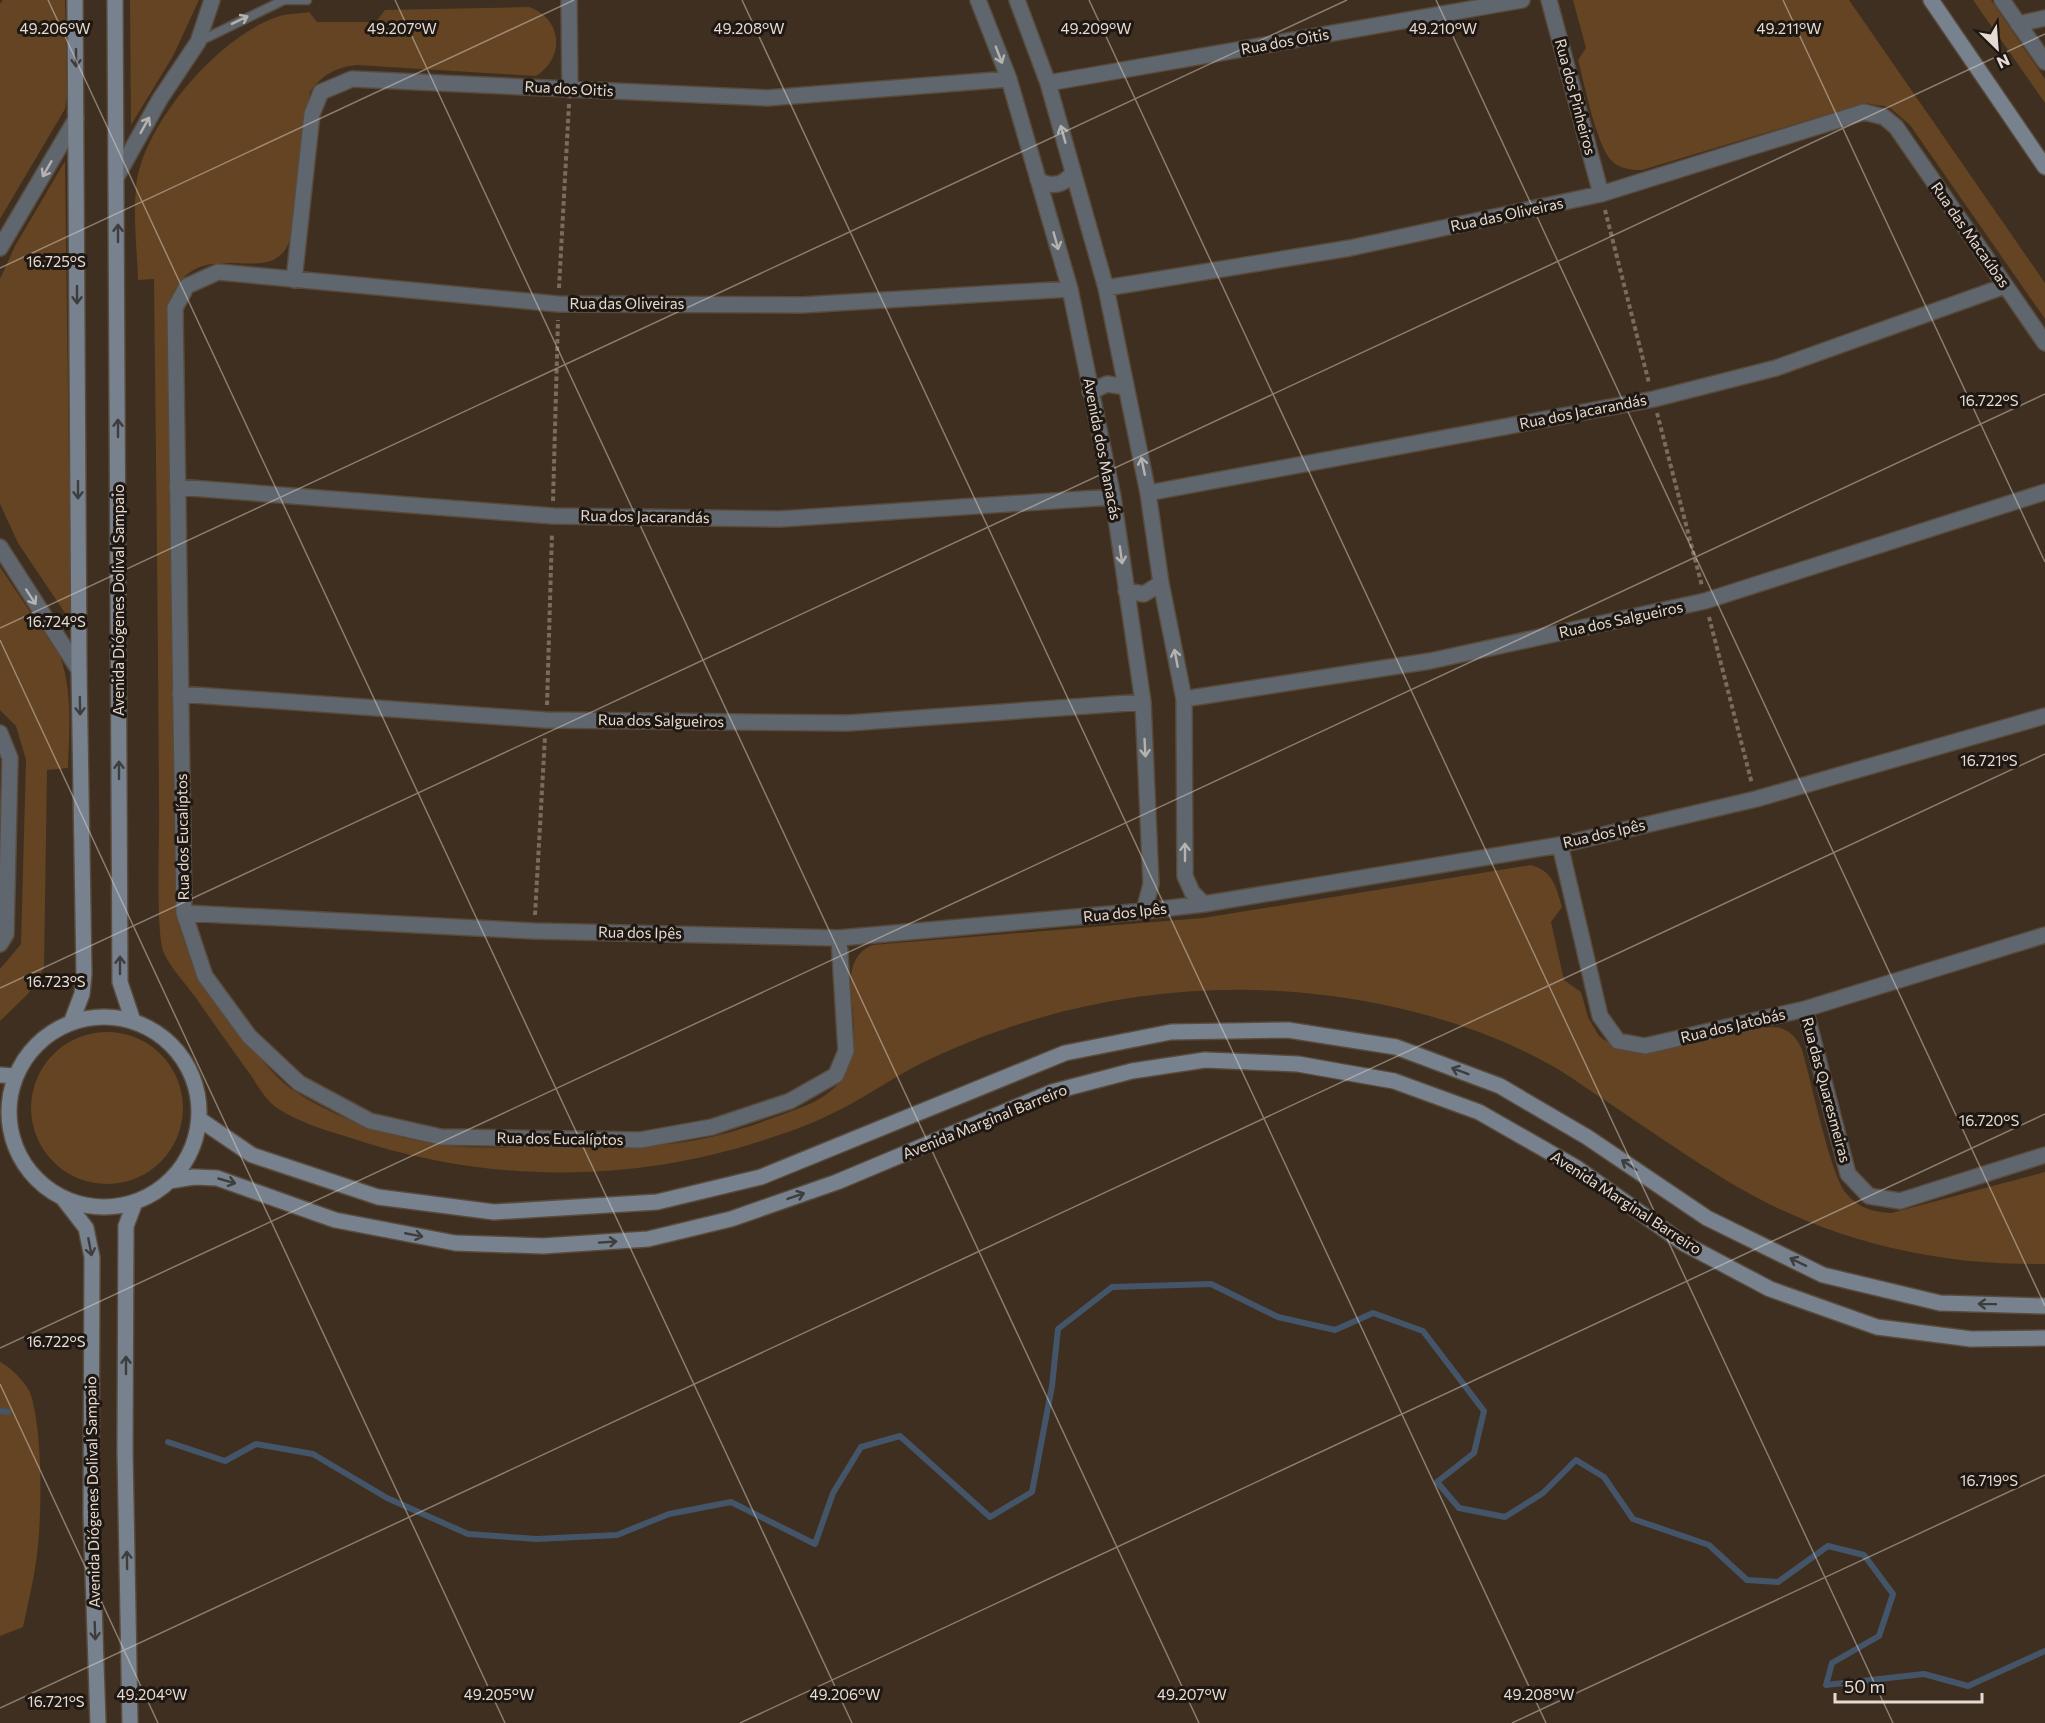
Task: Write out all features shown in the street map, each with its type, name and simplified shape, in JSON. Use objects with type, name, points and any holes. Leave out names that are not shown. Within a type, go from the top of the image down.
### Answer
[{"type":"street","points":[[71,1023],[82,994],[84,974],[75,0]]},
{"type":"street","name":"Avenida Diógenes Dolival Sampaio","points":[[115,0],[120,982],[133,1021]]},
{"type":"street","name":"Avenida Diógenes Dolival Sampaio","points":[[117,176],[160,99],[198,42],[212,0]]},
{"type":"street","points":[[569,0],[570,90]]},
{"type":"street","name":"Avenida dos Manacás","points":[[978,0],[1009,79],[1070,289],[1113,496],[1143,702],[1151,884],[1144,911]]},
{"type":"street","points":[[1017,0],[1048,83],[1106,288],[1148,493],[1161,583],[1184,699],[1185,876],[1192,892],[1204,904]]},
{"type":"street","name":"Rua dos Oitis","points":[[1048,83],[1522,0]]},
{"type":"street","name":"Rua dos Pinheiros","points":[[1549,0],[1601,194]]},
{"type":"street","points":[[1931,0],[2045,167]]},
{"type":"street","points":[[2002,0],[2045,62]]},
{"type":"street","points":[[2018,24],[2045,18]]},
{"type":"street","name":"Rua dos Oitis","points":[[294,280],[312,114],[321,92],[352,79],[767,98],[1009,79]]},
{"type":"street","name":"Rua das Oliveiras","points":[[1106,288],[1350,248],[1601,194],[1864,112],[1884,117],[1896,127]]},
{"type":"street","points":[[1,247],[76,118]]},
{"type":"street","name":"Rua das Macaúbas","points":[[1896,127],[2045,343]]},
{"type":"street","points":[[1038,180],[1058,184],[1074,172]]},
{"type":"street","name":"Rua das Oliveiras","points":[[187,286],[218,272],[570,304],[802,305],[1070,289]]},
{"type":"street","name":"Rua dos Eucalíptos","points":[[187,286],[175,308],[184,913],[205,976],[249,1036],[299,1083],[370,1121],[441,1137],[640,1140],[712,1127],[790,1101],[836,1075],[846,1051],[839,938]]},
{"type":"street","name":"Rua dos Jacarandás","points":[[1148,493],[1653,399],[1776,369],[2005,286]]},
{"type":"street","points":[[1090,392],[1107,384],[1126,387]]},
{"type":"street","name":"Rua dos Jacarandás","points":[[177,487],[553,516],[780,519],[1113,496]]},
{"type":"street","name":"Rua dos Salgueiros","points":[[1184,699],[1430,661],[1705,601],[2045,492]]},
{"type":"street","points":[[0,547],[80,670]]},
{"type":"street","points":[[1126,591],[1144,594],[1161,583]]},
{"type":"street","name":"Rua dos Salgueiros","points":[[180,694],[546,720],[825,723],[1143,702]]},
{"type":"street","name":"Rua dos Ipês","points":[[184,913],[534,931],[839,938],[1144,911],[1204,904],[1560,845],[1756,799],[2045,716]]},
{"type":"street","points":[[0,733],[10,758],[3,939]]},
{"type":"street","name":"Rua dos Jatobás","points":[[1560,845],[1600,1016],[1618,1041],[1645,1046],[1805,1009],[2045,934]]},
{"type":"street","name":"Rua das Quaresmeiras","points":[[1805,1009],[1848,1174],[1869,1196],[1900,1201],[2045,1155]]},
{"type":"street","points":[[102,1017],[133,1021],[158,1033],[179,1052],[193,1076],[199,1103],[199,1119],[188,1158],[169,1181],[135,1202],[111,1207],[86,1205],[62,1197],[39,1182],[22,1161],[4,1110],[16,1076],[29,1053],[48,1035],[71,1023],[102,1017]]},
{"type":"street","name":"Avenida Marginal Barreiro","points":[[199,1119],[252,1155],[378,1197],[494,1212],[657,1202],[761,1176],[1065,1053],[1171,1032],[1288,1030],[1396,1047],[1500,1086],[1587,1137],[1707,1218],[1823,1275],[1940,1303],[2045,1306]]},
{"type":"street","name":"Avenida Marginal Barreiro","points":[[169,1181],[194,1177],[217,1178],[335,1220],[455,1243],[543,1246],[648,1239],[731,1219],[816,1190],[1052,1092],[1131,1071],[1205,1060],[1298,1064],[1394,1081],[1479,1112],[1578,1168],[1683,1243],[1770,1289],[1877,1327],[1971,1339],[2045,1338]]},
{"type":"street","points":[[0,1075],[16,1076]]},
{"type":"street","name":"Avenida Diógenes Dolival Sampaio","points":[[62,1197],[86,1228],[92,1257],[91,1515],[98,1723]]},
{"type":"street","points":[[130,1723],[125,1450],[126,1227],[135,1202]]},
{"type":"lane","points":[[198,42],[282,0],[307,0]]},
{"type":"path","points":[[1601,194],[1756,799]]},
{"type":"shaded area","points":[[3,0],[65,0],[67,95],[65,109],[0,219],[0,4]]},
{"type":"shaded area","points":[[130,0],[199,0],[173,56],[131,125]]},
{"type":"shaded area","points":[[1573,0],[1849,0],[2045,283],[2045,319],[1910,125],[1889,107],[1865,103],[1642,170],[1615,164],[1606,154],[1601,143],[1587,98],[1578,60],[1586,48]]},
{"type":"shaded area","points":[[1973,0],[1991,0],[2045,79],[2045,103]]},
{"type":"shaded area","points":[[529,7],[549,20],[556,39],[552,59],[536,76],[357,65],[336,70],[319,81],[310,92],[291,236],[282,253],[269,261],[253,264],[217,263],[199,267],[183,279],[170,300],[176,912],[189,954],[203,979],[250,1045],[285,1084],[327,1110],[365,1126],[404,1138],[442,1145],[485,1148],[616,1147],[695,1140],[737,1130],[779,1116],[800,1108],[831,1091],[847,1070],[854,1046],[851,976],[857,958],[872,945],[1203,918],[1531,865],[1544,871],[1555,887],[1562,907],[1551,922],[1564,980],[1581,992],[1588,1017],[1599,1036],[1617,1049],[1640,1054],[1754,1029],[1770,1027],[1788,1031],[1794,1036],[1802,1050],[1834,1167],[1840,1183],[1851,1198],[1866,1208],[1891,1213],[2045,1172],[2045,1264],[1962,1260],[1922,1254],[1881,1246],[1803,1220],[1729,1182],[1560,1070],[1516,1048],[1486,1035],[1423,1014],[1359,1000],[1294,992],[1198,991],[1150,995],[1056,1014],[1009,1027],[964,1044],[920,1064],[840,1110],[773,1137],[722,1152],[669,1163],[617,1170],[510,1171],[405,1154],[314,1126],[273,1105],[171,965],[161,942],[154,279],[138,280],[135,199],[141,164],[152,138],[168,112],[208,63],[254,27],[277,17],[309,12],[317,22],[376,22],[385,10]]},
{"type":"shaded area","points":[[65,161],[71,622],[18,543],[0,504],[0,279],[15,246]]},
{"type":"shaded area","points":[[0,567],[60,656],[69,697],[69,725],[68,768],[47,770],[44,968],[28,994],[0,1021],[0,969],[21,944],[26,760],[16,726],[0,710]]},
{"type":"shaded area","points":[[107,1032],[136,1038],[161,1054],[177,1079],[183,1108],[177,1137],[161,1162],[136,1178],[107,1184],[78,1178],[53,1162],[37,1137],[31,1108],[37,1079],[53,1054],[78,1038]]},
{"type":"shaded area","points":[[0,1362],[18,1376],[31,1395],[38,1431],[40,1518],[33,1582],[23,1627],[0,1636]]},
{"type":"waterway","points":[[168,1442],[225,1461],[256,1444],[313,1454],[387,1498],[468,1534],[537,1539],[617,1535],[669,1514],[731,1502],[815,1544],[833,1493],[861,1447],[900,1436],[990,1517],[1032,1492],[1052,1386],[1058,1329],[1112,1287],[1211,1284],[1278,1317],[1335,1330],[1373,1313],[1423,1331],[1484,1411],[1474,1453],[1437,1482],[1459,1508],[1505,1517],[1543,1493],[1576,1460],[1604,1477],[1633,1519],[1709,1545],[1747,1580],[1778,1582],[1828,1546],[1864,1555],[1893,1594],[1879,1636],[1832,1663],[1826,1685],[1924,1674],[1968,1686],[2045,1651]]},
{"type":"waterway","points":[[0,1411],[8,1412]]}]
